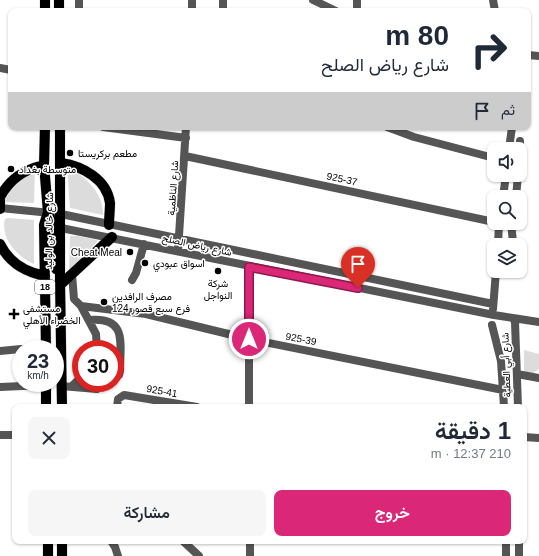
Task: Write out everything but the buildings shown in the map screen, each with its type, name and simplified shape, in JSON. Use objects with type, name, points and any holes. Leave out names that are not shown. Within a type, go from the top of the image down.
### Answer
[{"type":"main road","points":[[45,130],[44,165],[48,174],[50,198],[54,213],[48,237],[60,282],[72,274],[112,237]]},
{"type":"main road","name":"شارع خالد بن الوليد","points":[[60,130],[61,163],[54,213],[61,228],[61,340]]},
{"type":"main road","points":[[61,163],[72,164],[86,170],[102,185],[110,202],[109,225]]},
{"type":"main road","points":[[0,205],[9,184],[22,172],[44,165]]},
{"type":"main road","name":"شارع خالد بن الوليد","points":[[46,340],[45,276],[48,237]]},
{"type":"main road","points":[[1,248],[11,260],[21,268],[32,273],[45,276]]},
{"type":"main road","points":[[46,392],[46,404]]},
{"type":"main road","name":"شارع خالد بن الوليد","points":[[61,392],[62,404]]},
{"type":"main road","points":[[48,544],[48,556]]},
{"type":"main road","points":[[62,544],[62,556]]},
{"type":"street","points":[[313,0],[330,8]]},
{"type":"street","points":[[126,130],[186,138]]},
{"type":"street","name":"شارع الناظمية","points":[[178,251],[180,239],[186,130]]},
{"type":"street","points":[[395,130],[414,137],[487,156]]},
{"type":"street","points":[[510,142],[512,130]]},
{"type":"street","name":"925-37","points":[[185,156],[487,221]]},
{"type":"street","name":"شارع رياض الصلح","points":[[0,205],[54,213],[493,304]]},
{"type":"street","name":"شارع رياض الصلح","points":[[61,228],[112,237],[249,267],[494,315]]},
{"type":"street","points":[[132,280],[136,273],[144,244]]},
{"type":"street","points":[[249,267],[249,404]]},
{"type":"street","points":[[72,274],[74,299],[81,306],[89,320],[96,334],[96,340]]},
{"type":"street","points":[[494,315],[493,304],[495,278]]},
{"type":"street","points":[[405,298],[408,292],[406,286]]},
{"type":"street","name":"925-39","points":[[81,306],[146,314],[249,339],[504,390]]},
{"type":"street","name":"شارع أبي العطية","points":[[494,315],[513,318],[515,322],[518,404]]},
{"type":"street","points":[[513,318],[539,322]]},
{"type":"street","points":[[89,320],[114,323],[119,332],[119,340]]},
{"type":"street","name":"شارع أبي العطية","points":[[492,325],[501,361],[504,404]]},
{"type":"street","points":[[0,351],[12,350]]},
{"type":"street","points":[[517,374],[539,377]]},
{"type":"street","points":[[0,387],[12,386]]},
{"type":"street","points":[[64,386],[72,386]]},
{"type":"street","name":"925-41","points":[[117,404],[118,399],[124,395],[179,404]]},
{"type":"street","points":[[0,435],[12,435]]},
{"type":"street","points":[[527,437],[539,438]]},
{"type":"street","points":[[113,544],[118,556]]},
{"type":"street","points":[[186,544],[199,556]]},
{"type":"street","points":[[250,544],[250,556]]},
{"type":"street","points":[[506,544],[506,556]]},
{"type":"street","points":[[519,544],[519,556]]},
{"type":"shaded area","points":[[67,167],[87,180],[92,186],[100,199],[103,215],[70,208]]},
{"type":"shaded area","points":[[35,169],[34,203],[3,202],[8,191]]},
{"type":"shaded area","points":[[5,219],[34,220],[34,264],[16,252],[7,240],[4,226]]},
{"type":"shaded area","points":[[70,236],[97,240],[97,242],[69,271]]},
{"type":"shaded area","points":[[524,350],[539,354],[539,369],[533,373],[524,374]]},
{"type":"place","name":"مطعم بركريستا","points":[[70,153]]},
{"type":"place","name":"متوسطة بغداد","points":[[11,169]]},
{"type":"place","name":"Cheat Meal","points":[[130,252]]},
{"type":"place","name":"اسواق عبودي","points":[[145,263]]},
{"type":"place","name":"شركة النواجل","points":[[218,271]]},
{"type":"place","name":"مصرف الرافدين فرع سبع قصور 124","points":[[104,302]]},
{"type":"place","name":"مستشفى الخضراء الأهلي","points":[[14,314]]},
{"type":"route","points":[[249,339],[249,267],[358,288]]}]
